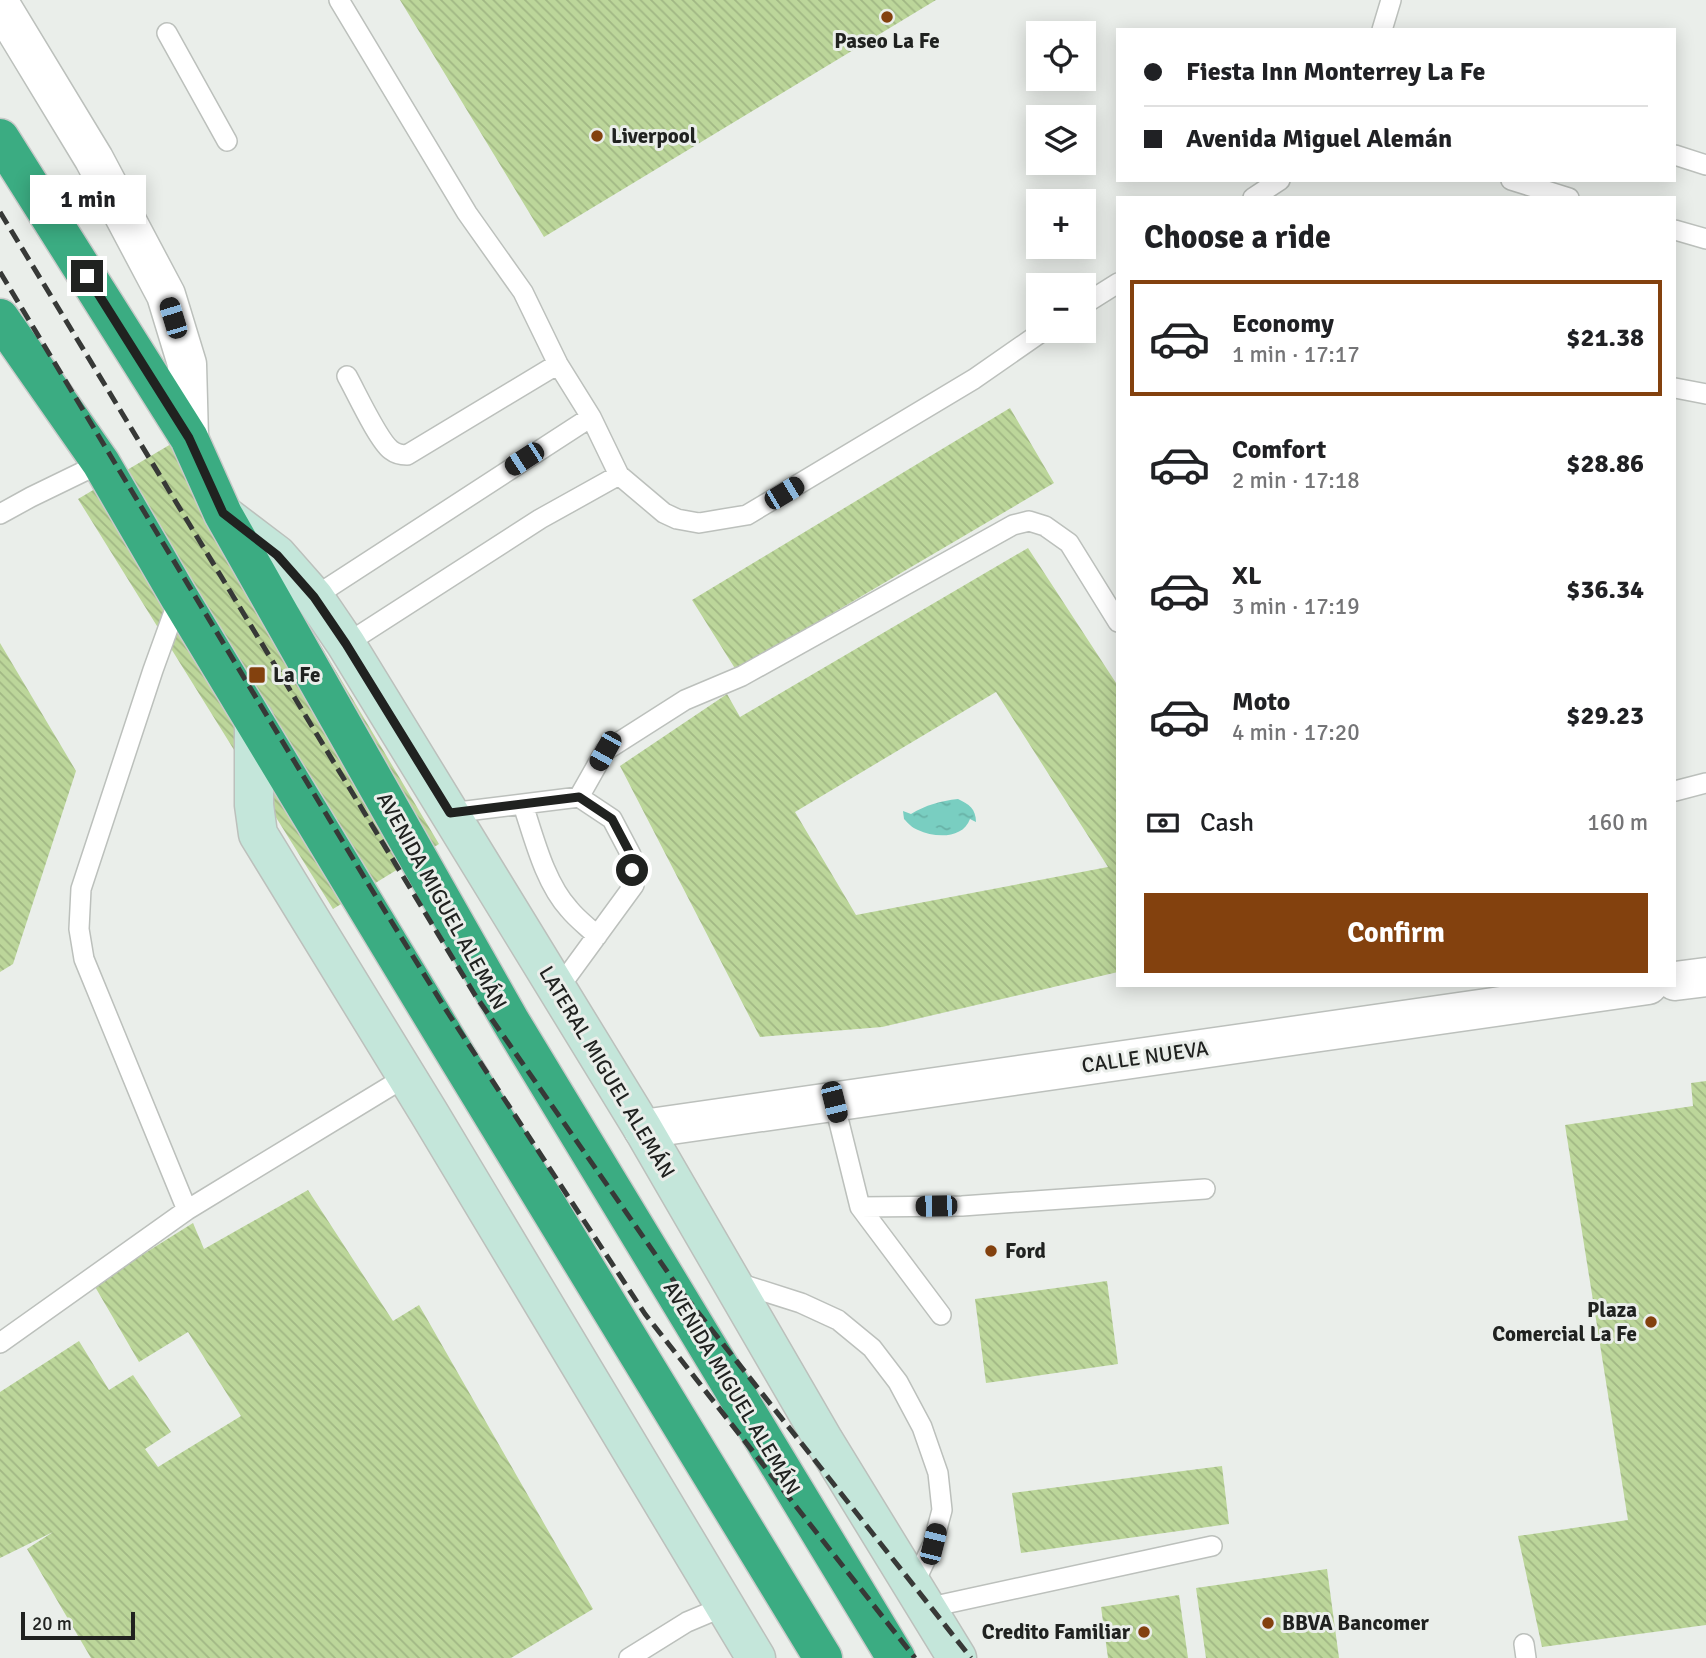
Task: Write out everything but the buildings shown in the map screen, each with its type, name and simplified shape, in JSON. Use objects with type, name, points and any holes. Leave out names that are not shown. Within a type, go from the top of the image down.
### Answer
[{"type":"highway","name":"AVENIDA MIGUEL ALEMÁN","points":[[0,138],[189,438],[223,513],[511,1022],[896,1658]]},
{"type":"highway","points":[[0,318],[101,463],[179,597],[823,1658]]},
{"type":"street","points":[[0,4],[94,159],[166,295],[187,364],[189,438]]},
{"type":"street","name":"LATERAL MIGUEL ALEMÁN","points":[[223,513],[277,555],[314,597],[346,644],[643,1129],[824,1441],[957,1658]]},
{"type":"street","points":[[254,719],[254,805],[258,834],[407,1076],[755,1658]]},
{"type":"street","points":[[1676,981],[1706,977]]},
{"type":"street","name":"CALLE NUEVA","points":[[643,1129],[1634,987]]},
{"type":"lane","points":[[339,0],[467,213],[523,292],[558,363],[591,417],[619,475],[664,513],[677,519],[699,523],[747,515],[974,379],[1026,343]]},
{"type":"lane","points":[[1383,28],[1391,0]]},
{"type":"lane","points":[[167,33],[227,141]]},
{"type":"lane","points":[[1676,155],[1706,165]]},
{"type":"lane","points":[[1256,196],[1277,182]]},
{"type":"lane","points":[[1517,182],[1563,196]]},
{"type":"lane","points":[[1676,230],[1706,239]]},
{"type":"lane","points":[[1096,297],[1116,284]]},
{"type":"lane","points":[[346,376],[382,440],[391,450],[407,455],[558,363]]},
{"type":"lane","points":[[1676,388],[1706,394]]},
{"type":"lane","points":[[314,597],[591,417]]},
{"type":"lane","points":[[0,514],[101,463]]},
{"type":"lane","points":[[346,644],[540,519],[619,475]]},
{"type":"lane","points":[[579,797],[605,751],[685,700],[742,676],[1013,525],[1030,521],[1045,526],[1069,543],[1116,619]]},
{"type":"lane","points":[[179,597],[81,889],[79,929],[84,959],[187,1210]]},
{"type":"lane","points":[[1676,792],[1706,783]]},
{"type":"lane","points":[[450,813],[579,797],[612,819],[631,855],[634,886],[558,989]]},
{"type":"lane","points":[[523,805],[543,864],[556,890],[567,908],[597,936]]},
{"type":"lane","points":[[0,1343],[187,1210],[407,1076]]},
{"type":"lane","points":[[834,1102],[860,1207],[942,1315]]},
{"type":"lane","points":[[860,1207],[961,1206],[1205,1189]]},
{"type":"lane","points":[[730,1280],[801,1303],[838,1320],[872,1349],[898,1382],[922,1427],[938,1473],[942,1510],[920,1597],[1212,1546]]},
{"type":"lane","points":[[629,1658],[687,1622],[725,1606]]},
{"type":"water","points":[[958,799],[971,807],[976,822],[970,819],[966,826],[955,833],[925,833],[904,819],[903,811],[911,814],[933,804]]},
{"type":"railway","points":[[0,212],[475,995],[678,1287],[971,1658]]},
{"type":"railway","points":[[0,272],[448,1013],[645,1314],[915,1658]]},
{"type":"place","name":"Paseo La Fe","points":[[887,17]]},
{"type":"place","name":"Liverpool","points":[[597,136]]},
{"type":"place","name":"La Fe","points":[[257,675]]},
{"type":"place","name":"Ford","points":[[991,1251]]},
{"type":"place","name":"Plaza Comercial La Fe","points":[[1651,1322]]},
{"type":"place","name":"BBVA Bancomer","points":[[1268,1623]]},
{"type":"place","name":"Credito Familiar","points":[[1144,1632]]},
{"type":"route","points":[[87,276],[189,438],[223,513],[277,555],[314,597],[450,813],[579,797],[612,819],[631,855],[632,870]]}]
